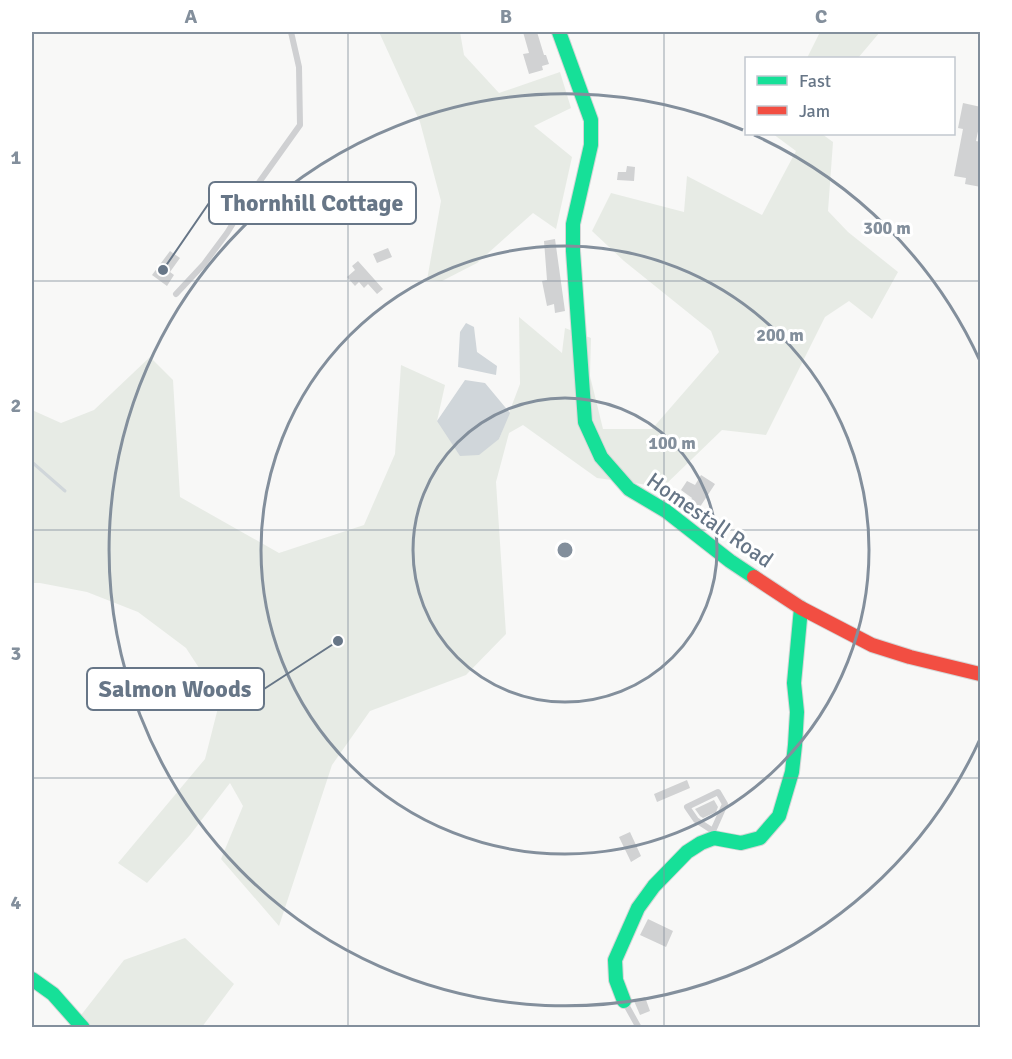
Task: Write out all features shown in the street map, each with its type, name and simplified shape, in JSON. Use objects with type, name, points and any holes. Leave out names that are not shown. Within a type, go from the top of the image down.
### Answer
[{"type":"street","name":"Homestall Road","points":[[559,32],[591,120],[591,145],[573,224],[573,242],[585,423],[601,457],[629,489],[666,511],[730,561],[801,608],[872,645],[909,657],[981,674]]},
{"type":"street","points":[[624,1001],[616,980],[615,960],[638,908],[654,886],[687,852],[713,834],[741,843],[760,838],[779,816],[794,763],[797,712],[794,683],[801,608]]},
{"type":"street","points":[[32,979],[53,994],[82,1028]]},
{"type":"lane","points":[[176,294],[204,264],[222,240],[255,188],[300,125],[299,67],[291,32]]},
{"type":"lane","points":[[718,792],[725,804],[713,834],[696,820],[687,807],[718,792]]},
{"type":"lane","points":[[624,1001],[639,1028]]},
{"type":"shaded area","points":[[379,32],[460,32],[464,55],[499,93],[560,72],[571,108],[534,126],[572,157],[556,229],[533,213],[477,263],[442,281],[427,280],[441,201],[420,122]]},
{"type":"shaded area","points":[[820,32],[880,32],[859,57],[808,57]]},
{"type":"shaded area","points":[[774,135],[823,135],[833,142],[828,211],[848,232],[898,272],[872,319],[849,301],[825,317],[766,435],[722,430],[663,487],[597,478],[523,425],[509,433],[496,482],[506,634],[466,675],[370,711],[332,765],[279,926],[221,859],[243,806],[230,783],[190,835],[147,883],[118,863],[205,759],[220,700],[186,648],[138,612],[87,592],[32,583],[32,410],[61,423],[94,410],[150,357],[173,380],[180,497],[279,553],[364,525],[395,454],[401,365],[445,385],[437,421],[499,439],[520,384],[519,317],[562,353],[565,328],[591,338],[590,376],[603,429],[652,429],[719,352],[711,331],[624,261],[592,231],[611,193],[684,212],[687,176],[762,215],[796,151]]},
{"type":"shaded area","points":[[466,323],[474,327],[477,352],[497,366],[496,375],[458,367],[460,332]]},
{"type":"shaded area","points":[[465,380],[485,383],[510,413],[499,439],[479,455],[460,456],[437,421]]},
{"type":"shaded area","points":[[185,938],[234,984],[202,1027],[71,1028],[124,960]]},
{"type":"building","points":[[523,32],[537,32],[549,64],[542,66],[543,70],[529,74],[523,54],[529,53]]},
{"type":"building","points":[[963,103],[981,107],[976,141],[981,142],[981,187],[965,184],[966,178],[954,176],[963,129],[958,128]]},
{"type":"building","points":[[627,166],[635,167],[634,181],[617,180],[618,172],[626,172]]},
{"type":"building","points":[[555,239],[565,311],[555,313],[554,304],[547,306],[542,281],[547,280],[544,241]]},
{"type":"building","points":[[388,248],[392,257],[377,263],[373,254]]},
{"type":"building","points":[[170,251],[180,258],[170,272],[174,275],[167,286],[152,275]]},
{"type":"building","points":[[358,261],[383,289],[377,294],[368,284],[364,288],[359,282],[355,286],[347,277],[355,270],[352,266]]},
{"type":"building","points":[[701,475],[715,484],[696,513],[687,507],[692,498],[681,490],[687,481],[695,485]]},
{"type":"building","points":[[687,780],[690,788],[657,802],[654,794]]},
{"type":"building","points":[[714,800],[718,807],[716,812],[703,818],[700,816],[695,809]]},
{"type":"building","points":[[630,832],[641,856],[631,862],[619,837]]},
{"type":"building","points":[[648,919],[673,931],[666,947],[640,935]]},
{"type":"building","points":[[645,997],[650,1011],[640,1015],[634,1001]]},
{"type":"waterway","points":[[33,463],[65,491]]},
{"type":"traffic: fast","points":[[559,32],[591,120],[591,145],[573,224],[585,422],[601,457],[629,489],[666,511],[754,577]]},
{"type":"traffic: fast","points":[[624,1001],[616,980],[615,960],[638,908],[654,886],[687,852],[701,843],[714,838],[741,843],[760,838],[779,816],[792,772],[795,745],[797,712],[794,683],[801,608]]},
{"type":"traffic: fast","points":[[32,979],[53,994],[83,1028]]},
{"type":"traffic: jam","points":[[754,577],[801,608],[872,645],[980,674]]},
{"type":"place","name":"Thornhill Cottage","points":[[163,270]]},
{"type":"place","name":"Salmon Woods","points":[[338,641]]}]
